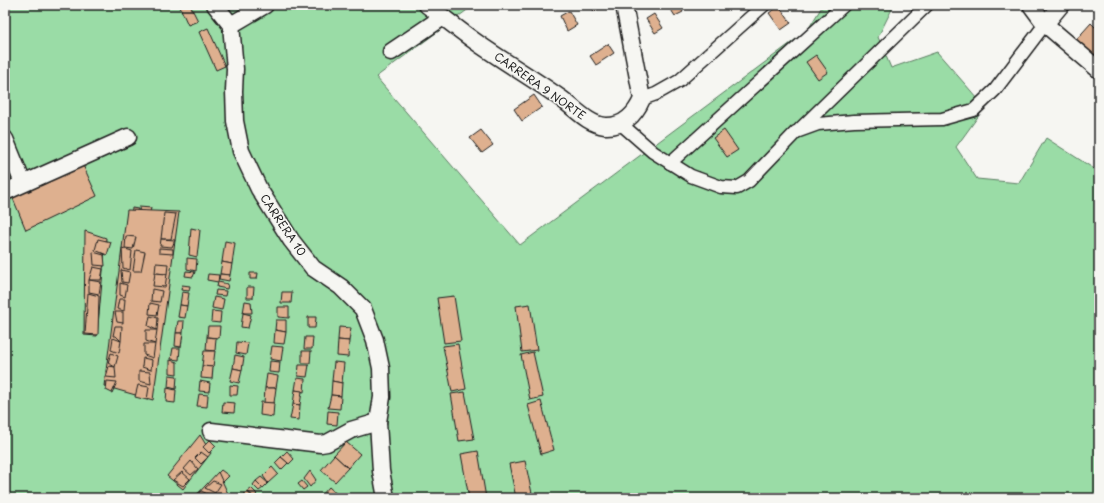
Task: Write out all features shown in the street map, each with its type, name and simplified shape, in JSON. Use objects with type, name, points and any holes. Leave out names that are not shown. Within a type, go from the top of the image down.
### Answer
[{"type":"street","points":[[215,5],[231,25],[265,5]]},
{"type":"street","name":"CARRERA 9 NORTE","points":[[427,5],[475,41],[560,98],[592,123],[606,126],[621,124]]},
{"type":"street","points":[[624,5],[642,100],[638,109],[630,118],[621,124],[653,152],[691,176],[721,187],[737,188],[749,182],[796,132],[927,5]]},
{"type":"street","points":[[642,100],[656,94],[679,80],[764,5]]},
{"type":"street","points":[[670,162],[844,5]]},
{"type":"street","points":[[1031,5],[1045,24],[1099,70]]},
{"type":"street","points":[[796,132],[818,124],[854,121],[942,119],[974,110],[995,90],[1061,5]]},
{"type":"street","points":[[390,52],[443,17]]},
{"type":"street","name":"CARRERA 10","points":[[231,25],[235,69],[235,121],[241,151],[259,189],[291,240],[313,268],[341,287],[362,309],[375,340],[381,368],[382,397],[378,422],[381,471],[386,498]]},
{"type":"street","points":[[5,192],[128,137]]},
{"type":"street","points":[[5,139],[23,183]]},
{"type":"street","points":[[211,431],[321,444],[327,443],[352,430],[378,422]]},
{"type":"green space","points":[[5,5],[474,5],[376,77],[520,245],[807,31],[823,5],[894,5],[878,37],[891,68],[937,52],[985,107],[956,147],[977,179],[1019,183],[1046,138],[1099,172],[1099,498],[5,498]]},
{"type":"building","points":[[179,5],[190,5],[198,21],[188,25]]},
{"type":"building","points":[[590,5],[604,5],[594,11]]},
{"type":"building","points":[[668,5],[679,5],[683,12],[675,16]]},
{"type":"building","points":[[779,6],[791,23],[781,30],[769,13]]},
{"type":"building","points":[[569,11],[577,25],[567,31],[560,16]]},
{"type":"building","points":[[654,14],[663,28],[655,33],[646,19]]},
{"type":"building","points":[[1091,23],[1099,31],[1099,61],[1074,42]]},
{"type":"building","points":[[208,28],[225,66],[216,70],[199,32]]},
{"type":"building","points":[[608,44],[614,53],[596,65],[590,56]]},
{"type":"building","points":[[816,55],[828,72],[818,79],[806,62]]},
{"type":"building","points":[[534,95],[542,107],[522,121],[514,109]]},
{"type":"building","points":[[481,130],[493,145],[482,153],[470,138]]},
{"type":"building","points":[[724,130],[738,150],[727,157],[713,138]]},
{"type":"building","points":[[82,163],[97,196],[26,230],[12,196]]},
{"type":"building","points":[[139,207],[151,208],[149,217],[140,216]]},
{"type":"building","points":[[132,208],[138,209],[137,236],[128,234]]},
{"type":"building","points":[[127,210],[179,212],[153,400],[104,386]]},
{"type":"building","points":[[164,213],[176,214],[171,239],[161,239]]},
{"type":"building","points":[[191,228],[200,230],[197,257],[189,255]]},
{"type":"building","points":[[85,231],[106,238],[97,336],[84,335]]},
{"type":"building","points":[[126,236],[136,237],[133,249],[125,248]]},
{"type":"building","points":[[98,239],[111,242],[107,255],[95,250]]},
{"type":"building","points":[[161,239],[175,240],[172,247],[160,246]]},
{"type":"building","points":[[225,241],[235,243],[232,264],[222,262]]},
{"type":"building","points":[[122,248],[132,251],[130,270],[123,268]]},
{"type":"building","points":[[159,248],[173,249],[173,254],[159,253]]},
{"type":"building","points":[[136,250],[145,252],[141,271],[133,271]]},
{"type":"building","points":[[93,252],[104,255],[105,266],[94,265]]},
{"type":"building","points":[[187,258],[197,259],[196,271],[187,269]]},
{"type":"building","points":[[222,262],[232,264],[230,275],[220,274]]},
{"type":"building","points":[[156,263],[168,264],[167,274],[155,273]]},
{"type":"building","points":[[93,267],[103,269],[101,280],[89,280]]},
{"type":"building","points":[[121,270],[130,272],[128,283],[122,282]]},
{"type":"building","points":[[186,271],[195,272],[193,277],[185,276]]},
{"type":"building","points":[[155,273],[167,274],[165,287],[153,286]]},
{"type":"building","points":[[250,273],[258,273],[257,279],[250,279]]},
{"type":"building","points":[[208,274],[219,275],[218,282],[207,280]]},
{"type":"building","points":[[220,274],[230,275],[229,281],[219,279]]},
{"type":"building","points":[[89,280],[101,282],[99,294],[89,292]]},
{"type":"building","points":[[218,282],[228,284],[227,289],[217,287]]},
{"type":"building","points":[[120,283],[127,285],[125,297],[120,295]]},
{"type":"building","points":[[182,285],[190,286],[189,291],[181,290]]},
{"type":"building","points":[[247,287],[254,287],[253,298],[247,298]]},
{"type":"building","points":[[152,289],[162,291],[160,302],[151,301]]},
{"type":"building","points":[[216,290],[226,291],[225,296],[215,295]]},
{"type":"building","points":[[182,292],[189,293],[187,306],[180,305]]},
{"type":"building","points":[[282,292],[292,292],[291,303],[281,303]]},
{"type":"building","points":[[88,293],[99,296],[98,335],[85,334]]},
{"type":"building","points":[[454,296],[461,341],[444,343],[437,298]]},
{"type":"building","points":[[214,297],[224,299],[222,310],[212,308]]},
{"type":"building","points":[[119,299],[125,299],[124,311],[117,309]]},
{"type":"building","points":[[245,301],[251,302],[252,313],[243,313]]},
{"type":"building","points":[[150,303],[159,305],[157,315],[149,314]]},
{"type":"building","points":[[530,304],[537,350],[522,352],[516,306]]},
{"type":"building","points":[[180,305],[187,306],[185,318],[178,317]]},
{"type":"building","points":[[278,307],[289,307],[289,318],[278,317]]},
{"type":"building","points":[[212,311],[221,312],[220,323],[211,322]]},
{"type":"building","points":[[115,312],[123,312],[123,323],[117,322]]},
{"type":"building","points":[[243,313],[251,315],[248,328],[241,327]]},
{"type":"building","points":[[150,316],[158,318],[157,330],[148,326]]},
{"type":"building","points":[[308,317],[316,317],[315,328],[308,328]]},
{"type":"building","points":[[276,320],[286,320],[286,332],[275,330]]},
{"type":"building","points":[[178,321],[184,321],[183,333],[176,333]]},
{"type":"building","points":[[115,326],[122,326],[121,341],[116,336],[113,336]]},
{"type":"building","points":[[208,326],[220,326],[219,338],[207,337]]},
{"type":"building","points":[[339,327],[351,328],[349,341],[338,340]]},
{"type":"building","points":[[146,330],[157,330],[155,344],[146,341]]},
{"type":"building","points":[[275,330],[286,332],[284,344],[274,343]]},
{"type":"building","points":[[176,333],[183,333],[181,347],[175,346]]},
{"type":"building","points":[[207,337],[216,338],[215,351],[206,350]]},
{"type":"building","points":[[305,337],[313,337],[312,349],[304,349]]},
{"type":"building","points":[[113,338],[121,341],[119,353],[111,350]]},
{"type":"building","points":[[338,340],[349,341],[348,357],[337,356]]},
{"type":"building","points":[[237,342],[248,343],[246,355],[236,353]]},
{"type":"building","points":[[144,344],[155,344],[153,358],[144,355]]},
{"type":"building","points":[[458,344],[466,389],[452,392],[443,346]]},
{"type":"building","points":[[272,346],[283,347],[281,361],[270,359]]},
{"type":"building","points":[[173,348],[180,348],[179,360],[171,359]]},
{"type":"building","points":[[204,351],[215,351],[213,367],[202,366]]},
{"type":"building","points":[[302,351],[311,351],[310,363],[302,363]]},
{"type":"building","points":[[533,352],[543,397],[530,400],[521,355]]},
{"type":"building","points":[[111,353],[118,356],[115,367],[108,363]]},
{"type":"building","points":[[235,355],[244,357],[242,370],[233,368]]},
{"type":"building","points":[[143,358],[152,360],[151,370],[142,367]]},
{"type":"building","points":[[170,360],[177,362],[177,374],[170,373]]},
{"type":"building","points":[[270,361],[280,362],[279,373],[269,372]]},
{"type":"building","points":[[334,362],[344,363],[342,383],[332,381]]},
{"type":"building","points":[[299,365],[309,365],[307,377],[298,376]]},
{"type":"building","points":[[109,366],[115,367],[116,378],[106,377]]},
{"type":"building","points":[[202,366],[213,367],[212,379],[201,378]]},
{"type":"building","points":[[233,368],[242,370],[239,383],[230,381]]},
{"type":"building","points":[[139,371],[150,372],[151,384],[139,381]]},
{"type":"building","points":[[267,374],[278,376],[276,388],[265,388]]},
{"type":"building","points":[[169,375],[177,376],[176,389],[168,387]]},
{"type":"building","points":[[297,378],[305,379],[304,392],[295,390]]},
{"type":"building","points":[[107,381],[117,382],[112,393],[106,390]]},
{"type":"building","points":[[200,381],[210,383],[209,392],[199,391]]},
{"type":"building","points":[[332,381],[342,383],[341,396],[331,395]]},
{"type":"building","points":[[138,385],[149,387],[147,400],[135,397]]},
{"type":"building","points":[[230,385],[238,386],[237,395],[230,395]]},
{"type":"building","points":[[167,388],[176,390],[175,403],[166,402]]},
{"type":"building","points":[[265,388],[276,388],[274,403],[264,403]]},
{"type":"building","points":[[295,390],[302,391],[300,405],[293,404]]},
{"type":"building","points":[[465,392],[474,439],[459,441],[451,394]]},
{"type":"building","points":[[199,394],[208,395],[207,407],[197,406]]},
{"type":"building","points":[[331,395],[341,396],[340,409],[328,408]]},
{"type":"building","points":[[541,401],[554,450],[541,454],[528,405]]},
{"type":"building","points":[[223,402],[235,403],[234,413],[222,412]]},
{"type":"building","points":[[261,402],[274,403],[273,417],[260,415]]},
{"type":"building","points":[[293,404],[300,405],[299,420],[290,419]]},
{"type":"building","points":[[328,411],[338,412],[337,425],[327,424]]},
{"type":"building","points":[[200,435],[211,453],[183,489],[167,476]]},
{"type":"building","points":[[210,440],[216,446],[209,453],[203,447]]},
{"type":"building","points":[[346,442],[360,454],[348,468],[334,455]]},
{"type":"building","points":[[287,451],[294,459],[289,464],[281,457]]},
{"type":"building","points":[[478,451],[486,498],[469,498],[461,454]]},
{"type":"building","points":[[201,452],[208,457],[201,464],[195,458]]},
{"type":"building","points":[[334,455],[348,468],[335,482],[321,470]]},
{"type":"building","points":[[281,457],[288,463],[281,470],[275,463]]},
{"type":"building","points":[[191,461],[198,469],[191,475],[184,469]]},
{"type":"building","points":[[525,461],[533,498],[516,498],[509,464]]},
{"type":"building","points":[[272,467],[278,474],[268,483],[263,476]]},
{"type":"building","points":[[221,470],[229,476],[223,482],[214,477]]},
{"type":"building","points":[[310,471],[316,480],[310,487],[304,479]]},
{"type":"building","points":[[182,472],[190,479],[183,486],[173,480]]},
{"type":"building","points":[[218,472],[230,498],[194,498]]},
{"type":"building","points":[[261,477],[268,483],[263,488],[256,481]]},
{"type":"building","points":[[213,481],[221,484],[215,493],[205,488]]},
{"type":"building","points":[[256,481],[263,488],[259,491],[253,485]]},
{"type":"building","points":[[302,481],[307,487],[303,490],[298,484]]},
{"type":"building","points":[[329,487],[341,498],[324,498],[321,496]]},
{"type":"building","points":[[251,488],[257,494],[254,497],[247,491]]},
{"type":"building","points":[[201,491],[210,495],[207,498],[194,497]]},
{"type":"building","points":[[247,491],[253,498],[241,498]]}]
